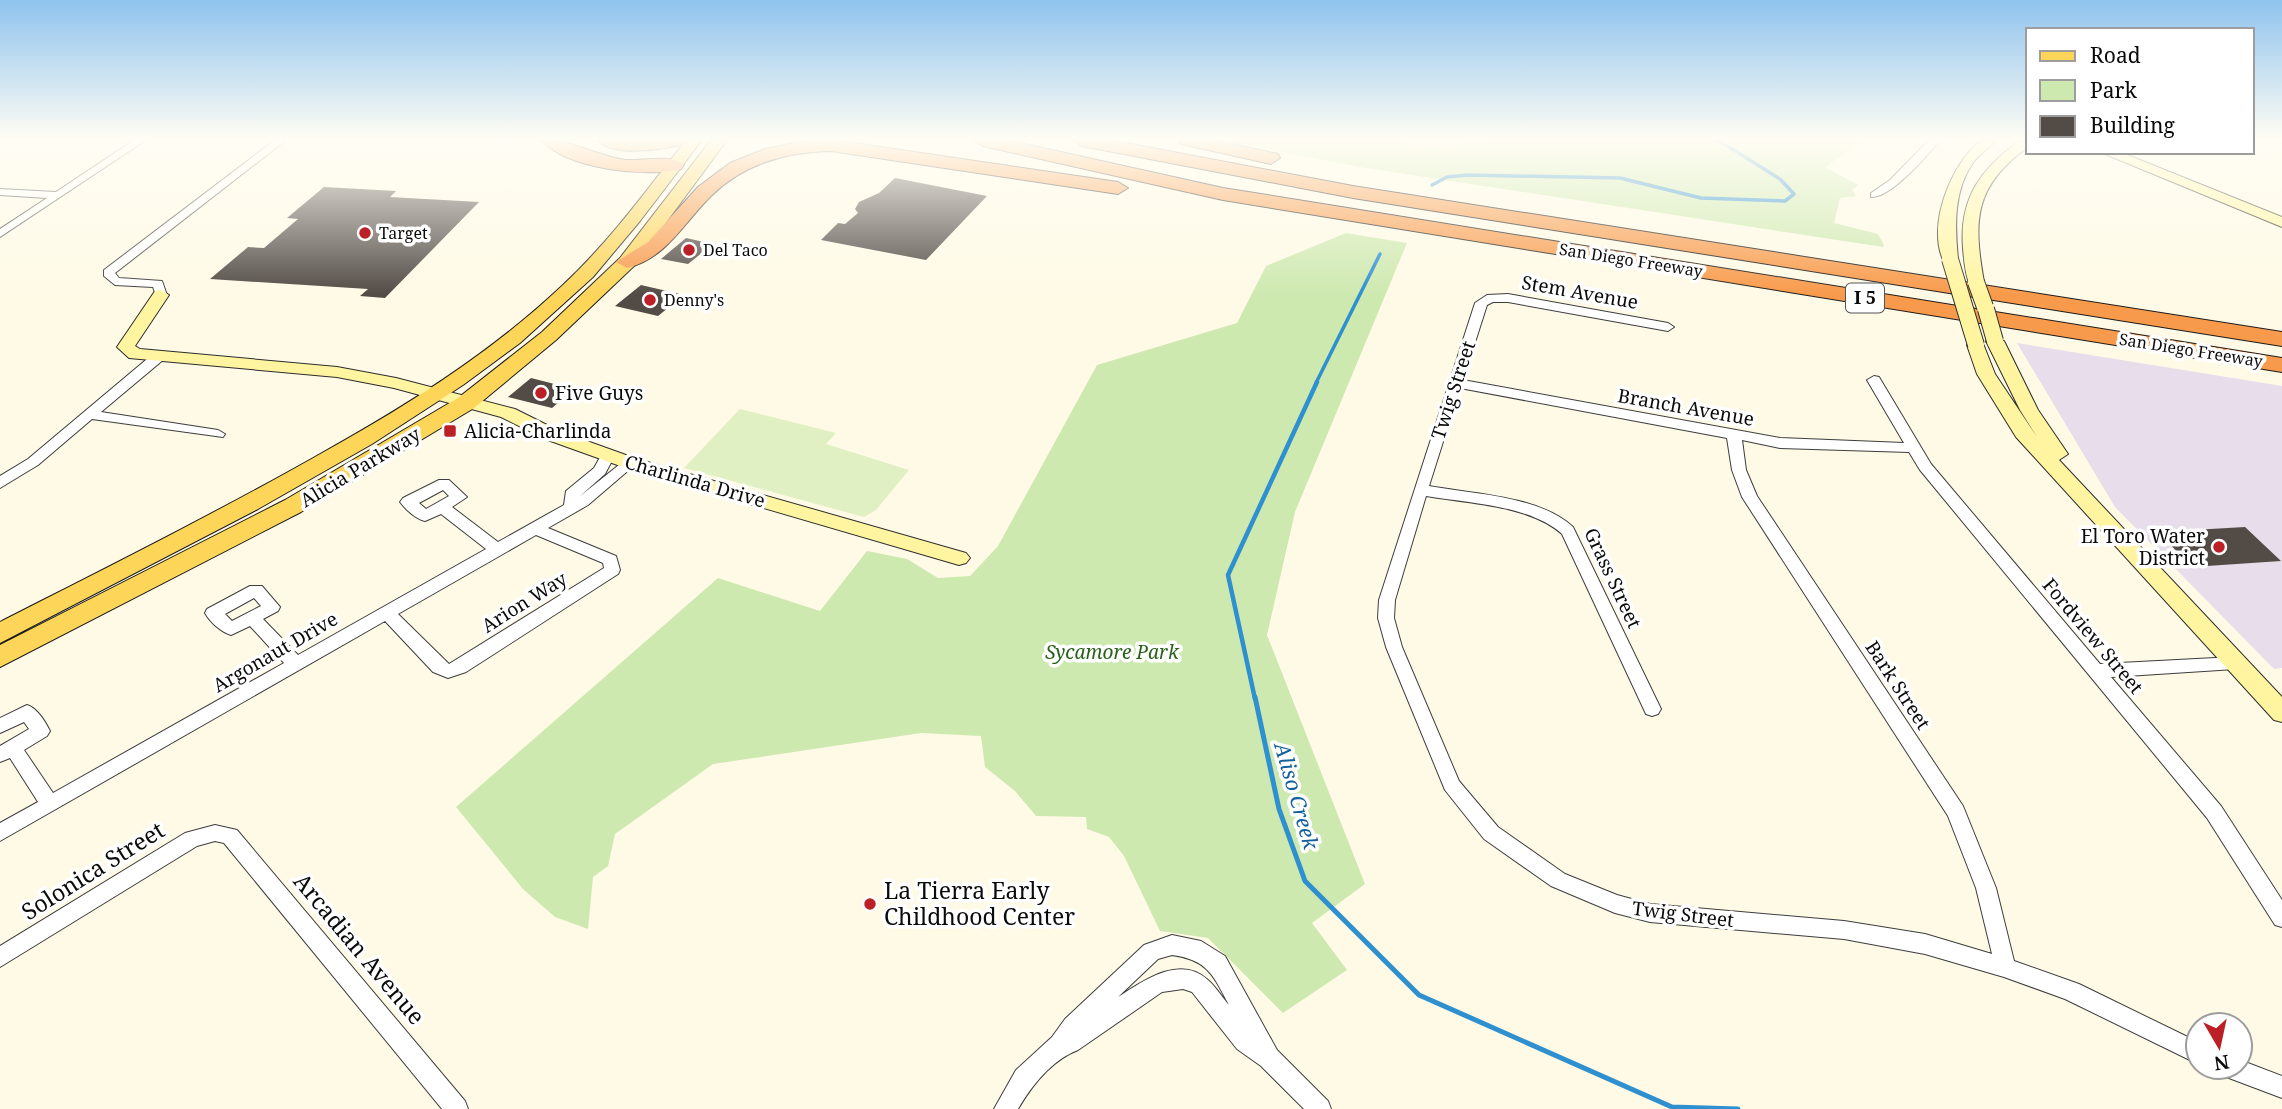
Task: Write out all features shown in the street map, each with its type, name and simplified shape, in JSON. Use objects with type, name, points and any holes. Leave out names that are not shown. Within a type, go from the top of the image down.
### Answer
[{"type":"highway","points":[[623,265],[645,256],[707,192]]},
{"type":"highway","points":[[1138,192],[1265,211],[1328,211]]},
{"type":"highway","name":"San Diego Freeway","points":[[1213,192],[2282,365]]},
{"type":"highway","name":"San Diego Freeway","points":[[1355,192],[2282,339]]},
{"type":"highway","points":[[1468,192],[1503,198],[1533,220]]},
{"type":"main road","name":"Alicia Parkway","points":[[0,633],[272,492],[438,396],[515,338],[594,264],[649,192]]},
{"type":"main road","name":"Alicia Parkway","points":[[0,657],[293,506],[466,402],[549,336],[623,265],[680,192]]},
{"type":"main road","points":[[1950,192],[1946,227],[1950,260],[1986,374],[2023,433],[2282,713]]},
{"type":"main road","points":[[1977,192],[1970,219],[1972,265],[1995,341],[2029,411],[2047,441],[2078,479],[2085,500]]},
{"type":"main road","points":[[2206,192],[2282,222]]},
{"type":"main road","points":[[594,264],[623,265]]},
{"type":"main road","name":"Charlinda Drive","points":[[161,295],[126,347],[135,354],[337,372],[396,383],[508,413],[552,435],[630,463],[959,558]]},
{"type":"street","points":[[0,192],[58,195]]},
{"type":"street","points":[[0,234],[63,192]]},
{"type":"street","points":[[161,295],[158,284],[115,281],[108,273],[214,192]]},
{"type":"street","points":[[1875,195],[1880,192]]},
{"type":"street","name":"Stem Avenue","points":[[1486,299],[1508,299],[1668,327]]},
{"type":"street","name":"Twig Street","points":[[1486,299],[1479,309],[1387,600],[1389,632],[1452,785],[1491,833],[1558,880],[1615,904],[1650,913],[1866,933],[1925,944],[2004,967],[2071,991],[2184,1046]]},
{"type":"street","points":[[0,483],[33,463],[158,357]]},
{"type":"street","name":"Fordview Street","points":[[1874,380],[1912,448],[2094,671],[2214,812],[2263,883],[2282,918]]},
{"type":"street","name":"Branch Avenue","points":[[1455,383],[1734,436],[1812,446],[1912,448]]},
{"type":"street","points":[[91,415],[218,434]]},
{"type":"street","name":"Bark Street","points":[[1734,436],[1739,470],[1750,497],[1956,812],[1976,856],[2000,927],[2004,967]]},
{"type":"street","name":"Argonaut Drive","points":[[571,505],[571,495],[600,471],[608,455]]},
{"type":"street","name":"Argonaut Drive","points":[[0,833],[498,550],[571,505],[583,501],[630,463]]},
{"type":"street","name":"Grass Street","points":[[1420,491],[1537,511],[1564,525],[1652,709]]},
{"type":"street","points":[[443,508],[498,550]]},
{"type":"street","name":"Arion Way","points":[[387,613],[439,667],[448,671],[460,667],[612,570],[610,560],[534,528]]},
{"type":"street","points":[[253,619],[296,664]]},
{"type":"street","points":[[2094,671],[2235,663]]},
{"type":"street","points":[[0,726],[27,712],[41,732],[7,752],[50,805]]},
{"type":"street","name":"Solonica Street","points":[[0,957],[192,839],[215,832]]},
{"type":"street","name":"Arcadian Avenue","points":[[215,832],[230,836],[241,847],[457,1109]]},
{"type":"street","points":[[1005,1109],[1024,1078],[1060,1045],[1073,1026],[1151,952],[1172,945],[1194,948],[1218,963],[1269,1058]]},
{"type":"street","points":[[1060,1045],[1070,1042],[1158,982],[1183,978],[1199,985],[1245,1041],[1269,1058],[1320,1109]]},
{"type":"street","points":[[2254,1076],[2282,1087]]},
{"type":"shaded area","points":[[2017,343],[2282,386],[2282,668],[2274,669],[2115,507]]},
{"type":"green space","points":[[1522,192],[1853,192],[1856,196],[1840,198],[1834,223],[1878,234],[1883,247]]},
{"type":"green space","name":"Sycamore Park","points":[[1346,233],[1407,243],[1295,512],[1267,635],[1365,884],[1312,923],[1347,970],[1283,1013],[1208,938],[1160,931],[1124,856],[1109,837],[1087,829],[1086,817],[1036,816],[1015,791],[985,767],[981,736],[921,733],[713,764],[615,834],[608,866],[593,877],[588,929],[555,917],[523,889],[456,807],[718,578],[820,611],[867,551],[907,559],[938,578],[970,576],[998,546],[1097,365],[1237,323],[1266,266]]},
{"type":"green space","points":[[740,409],[836,433],[826,444],[909,470],[876,510],[864,517],[684,468]]},
{"type":"building","name":"Target","points":[[318,192],[395,192],[390,197],[479,202],[385,298],[360,296],[368,289],[210,279],[248,247],[264,248],[298,219],[287,218]]},
{"type":"building","points":[[965,192],[987,196],[926,260],[821,240],[838,223],[845,224],[858,213],[855,209],[859,202],[879,193]]},
{"type":"building","name":"Del Taco","points":[[686,238],[713,244],[688,264],[661,259]]},
{"type":"building","name":"Denny's","points":[[641,285],[684,295],[658,316],[615,306]]},
{"type":"building","name":"Five Guys","points":[[531,378],[574,389],[552,408],[508,397]]},
{"type":"building","name":"El Toro Water District","points":[[2245,527],[2281,561],[2192,567],[2158,532]]},
{"type":"waterway","name":"Aliso Creek","points":[[1676,192],[1701,198],[1785,201],[1794,194],[1792,192]]},
{"type":"waterway","name":"Aliso Creek","points":[[1316,383],[1380,254]]},
{"type":"waterway","name":"Aliso Creek","points":[[1255,699],[1228,575],[1317,382]]},
{"type":"waterway","name":"Aliso Creek","points":[[1255,697],[1279,809],[1305,881],[1419,995],[1672,1107],[1738,1109]]},
{"type":"place","name":"Target","points":[[365,233]]},
{"type":"place","name":"Del Taco","points":[[689,250]]},
{"type":"place","name":"Denny's","points":[[650,300]]},
{"type":"place","name":"Five Guys","points":[[541,393]]},
{"type":"place","name":"Alicia-Charlinda","points":[[450,431]]},
{"type":"place","name":"El Toro Water District","points":[[2219,547]]},
{"type":"place","name":"La Tierra Early Childhood Center","points":[[870,904]]}]
